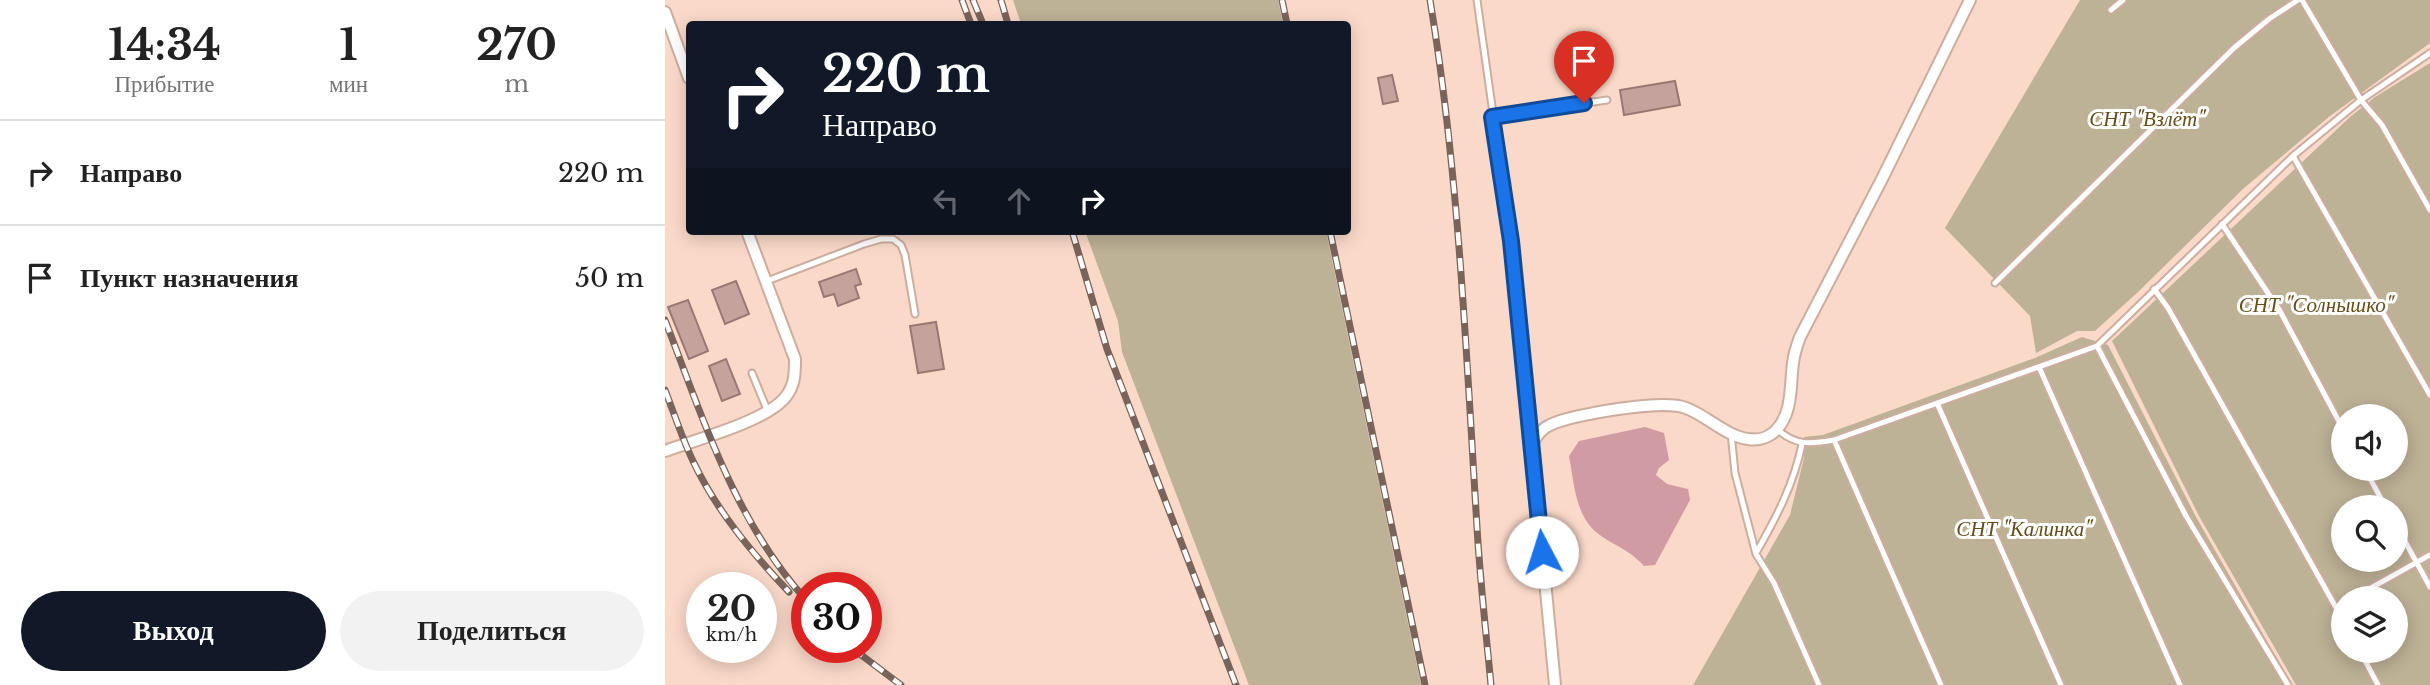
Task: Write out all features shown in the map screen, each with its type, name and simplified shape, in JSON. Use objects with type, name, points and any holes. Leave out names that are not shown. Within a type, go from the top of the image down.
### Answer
[{"type":"street","points":[[1555,685],[1532,444],[1539,432],[1566,419],[1651,404],[1685,407],[1747,439],[1760,439],[1771,435],[1777,429],[1787,411],[1793,361],[1800,337],[1970,0]]},
{"type":"street","points":[[665,12],[686,70]]},
{"type":"street","points":[[665,451],[768,412],[778,406],[788,394],[795,376],[795,359],[749,235]]},
{"type":"lane","points":[[1478,0],[1511,241],[1532,444]]},
{"type":"lane","points":[[2111,10],[2123,0]]},
{"type":"lane","points":[[1995,283],[2234,48],[2269,19],[2300,0],[2361,100],[2382,125],[2430,210]]},
{"type":"lane","points":[[1777,429],[1787,438],[1802,444],[1834,440],[2097,346],[2293,156],[2361,100],[2430,53]]},
{"type":"lane","points":[[1492,117],[1607,100]]},
{"type":"lane","points":[[2293,156],[2430,395]]},
{"type":"lane","points":[[2222,224],[2280,311],[2331,407]]},
{"type":"lane","points":[[766,281],[864,244],[893,239],[901,245],[905,255],[915,314]]},
{"type":"lane","points":[[2154,289],[2168,308],[2331,597]]},
{"type":"lane","points":[[2097,346],[2186,516],[2288,685]]},
{"type":"lane","points":[[2039,368],[2180,685]]},
{"type":"lane","points":[[752,373],[768,412]]},
{"type":"lane","points":[[1937,402],[2061,685]]},
{"type":"lane","points":[[1731,433],[1735,473],[1756,554],[1774,583],[1819,685]]},
{"type":"lane","points":[[1834,440],[1941,685]]},
{"type":"lane","points":[[1756,554],[1782,506],[1798,468],[1802,444]]},
{"type":"lane","points":[[2408,548],[2430,587]]},
{"type":"lane","points":[[2375,586],[2430,555]]},
{"type":"lane","points":[[2366,663],[2378,685]]},
{"type":"green space","points":[[1013,0],[1278,0],[1282,21],[1020,21]]},
{"type":"green space","name":"СНТ \"Взлёт\"","points":[[2080,0],[2430,0],[2430,43],[2330,116],[2244,188],[2095,331],[2077,331],[2036,353],[2030,316],[1945,228]]},
{"type":"green space","name":"СНТ \"Солнышко\"","points":[[2430,63],[2430,685],[2296,685],[2199,516],[2112,341],[2350,117],[2375,97]]},
{"type":"green space","points":[[1086,235],[1327,235],[1421,685],[1249,685],[1122,352],[1118,321]]},
{"type":"green space","name":"СНТ \"Калинка\"","points":[[2082,337],[2108,345],[2196,517],[2292,685],[1693,685],[1790,515],[1804,458],[1804,437],[1823,435],[2035,358]]},
{"type":"shaded area","points":[[1645,427],[1664,433],[1669,460],[1659,468],[1656,475],[1667,484],[1688,489],[1690,500],[1655,565],[1644,566],[1589,525],[1577,497],[1569,456],[1579,441]]},
{"type":"building","points":[[1392,75],[1398,101],[1383,104],[1378,78]]},
{"type":"building","points":[[1675,81],[1680,105],[1624,115],[1620,90]]},
{"type":"building","points":[[856,269],[861,284],[855,286],[859,298],[838,306],[834,294],[824,297],[819,282]]},
{"type":"building","points":[[736,281],[749,314],[725,324],[712,290]]},
{"type":"building","points":[[688,300],[708,351],[689,359],[668,307]]},
{"type":"building","points":[[936,322],[944,369],[918,373],[910,326]]},
{"type":"building","points":[[726,359],[740,394],[722,401],[709,366]]},
{"type":"railway","points":[[962,0],[970,21]]},
{"type":"railway","points":[[973,0],[982,21]]},
{"type":"railway","points":[[1001,0],[1007,21]]},
{"type":"railway","points":[[1282,0],[1286,21]]},
{"type":"railway","points":[[1430,0],[1455,197],[1478,547],[1491,685]]},
{"type":"railway","points":[[1073,235],[1107,349],[1236,685]]},
{"type":"railway","points":[[1331,235],[1425,685]]},
{"type":"railway","points":[[665,320],[723,468],[760,538],[791,581]]},
{"type":"railway","points":[[665,390],[689,452],[713,497],[748,546],[789,592]]},
{"type":"railway","points":[[872,663],[901,685]]},
{"type":"route","points":[[1542,552],[1511,241],[1492,117],[1584,103]]}]
